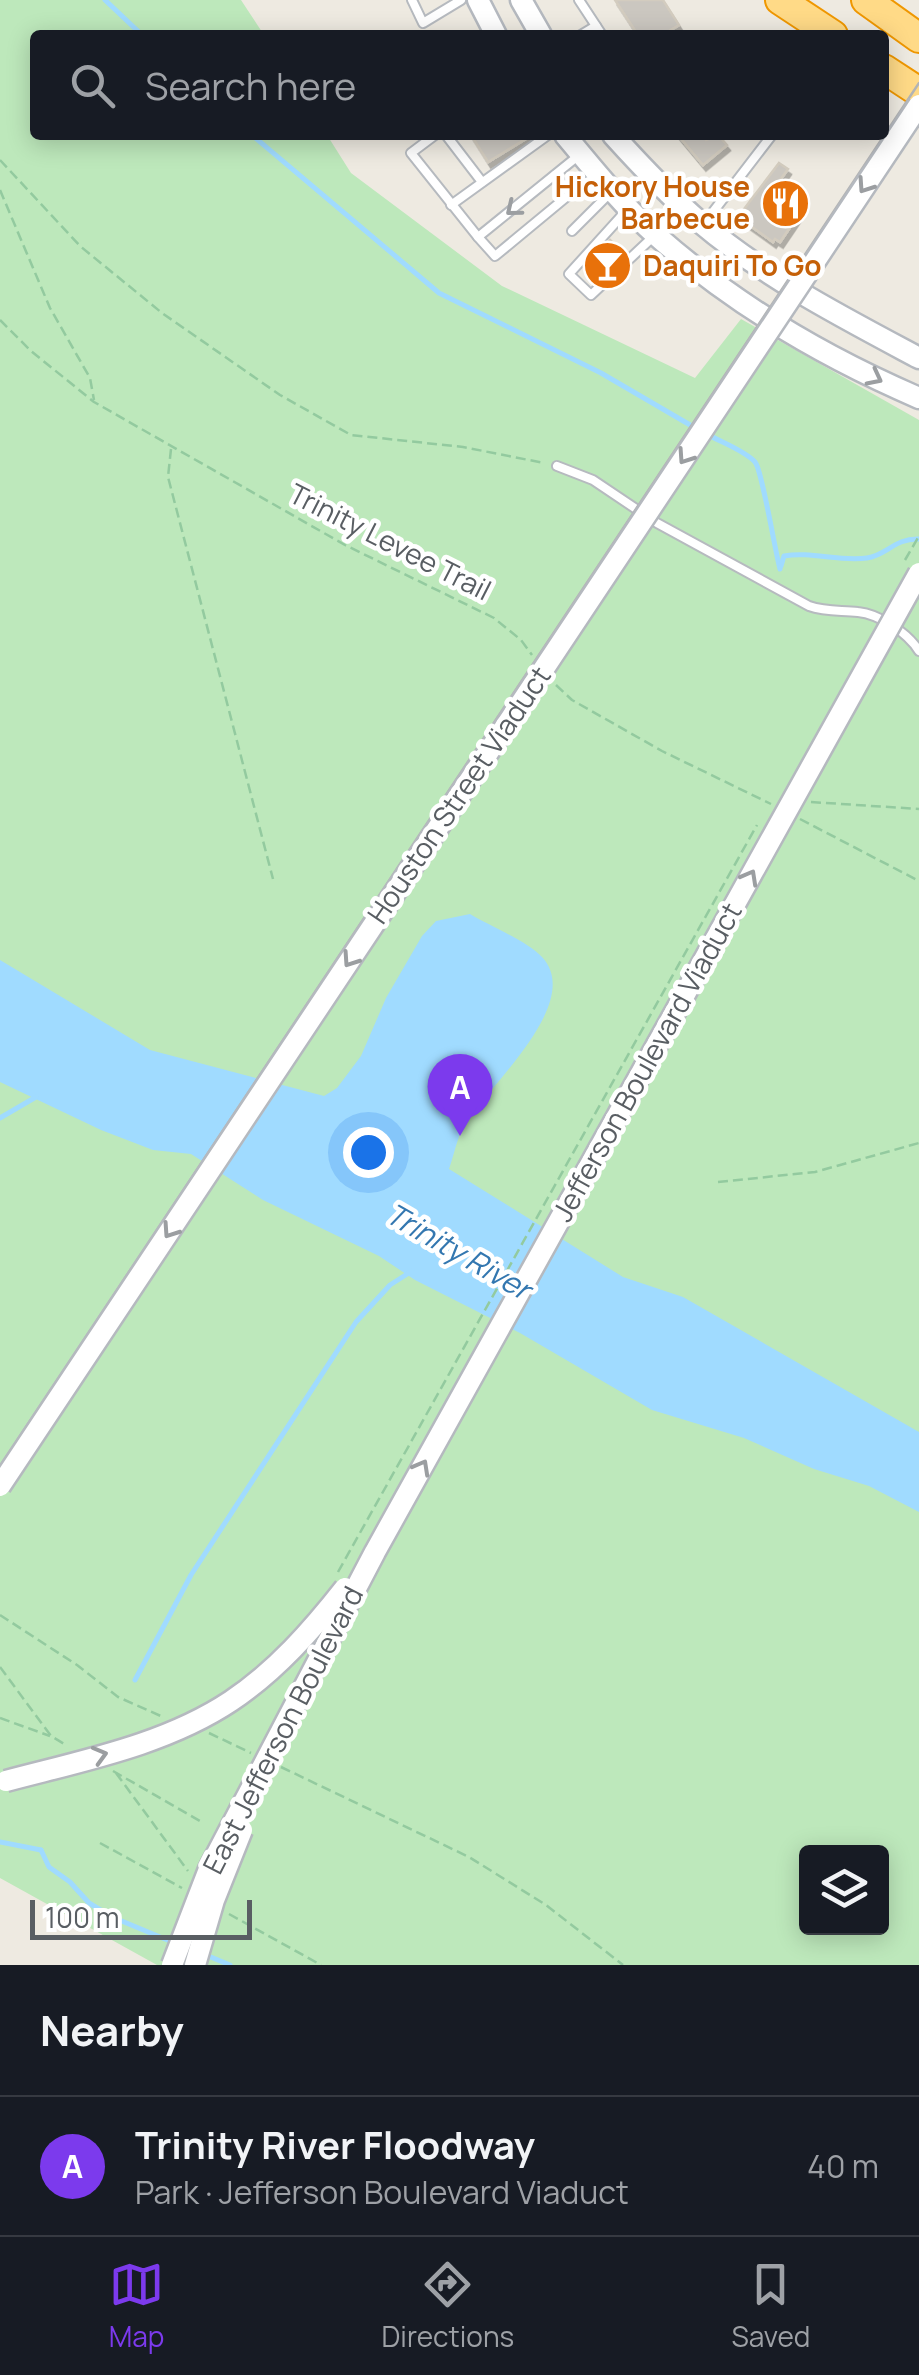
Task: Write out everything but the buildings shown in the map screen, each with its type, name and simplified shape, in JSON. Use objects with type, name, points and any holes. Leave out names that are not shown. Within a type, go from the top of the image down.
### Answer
[{"type":"highway","points":[[780,0],[825,30]]},
{"type":"highway","points":[[866,0],[919,38]]},
{"type":"highway","points":[[889,72],[919,92]]},
{"type":"main road","points":[[478,0],[493,30]]},
{"type":"main road","points":[[520,0],[537,30]]},
{"type":"main road","name":"Houston Street Viaduct","points":[[0,1486],[919,105]]},
{"type":"main road","points":[[569,140],[655,235],[710,279],[805,341],[919,398]]},
{"type":"main road","points":[[622,140],[650,177],[703,225],[823,306],[919,358]]},
{"type":"main road","points":[[629,208],[650,177]]},
{"type":"main road","points":[[805,341],[823,306]]},
{"type":"main road","name":"Jefferson Boulevard Viaduct","points":[[375,1552],[909,572]]},
{"type":"main road","points":[[0,1782],[139,1744],[230,1702],[266,1675],[314,1628],[375,1552]]},
{"type":"main road","name":"East Jefferson Boulevard","points":[[172,1965],[209,1869],[375,1552]]},
{"type":"main road","points":[[195,1965],[214,1900],[272,1748]]},
{"type":"lane","points":[[412,0],[423,22],[460,0]]},
{"type":"lane","points":[[579,0],[599,30]]},
{"type":"lane","points":[[589,30],[596,26]]},
{"type":"lane","points":[[428,140],[411,153],[495,256],[570,194],[555,175]]},
{"type":"lane","points":[[450,140],[482,182]]},
{"type":"lane","points":[[452,204],[538,140]]},
{"type":"lane","points":[[703,225],[768,140]]},
{"type":"lane","points":[[478,237],[581,154]]},
{"type":"lane","points":[[572,231],[613,190]]},
{"type":"lane","points":[[629,208],[569,274],[591,295],[655,235]]},
{"type":"lane","points":[[557,466],[593,480],[657,523],[809,606],[866,613],[916,638],[919,651]]},
{"type":"path","points":[[0,160],[80,246],[162,313],[280,394],[351,435],[463,447],[557,466]]},
{"type":"path","points":[[0,190],[50,308],[90,378],[94,402]]},
{"type":"path","name":"Trinity Levee Trail","points":[[0,320],[94,402],[345,545],[494,618],[521,640],[541,666]]},
{"type":"path","points":[[172,446],[168,477],[273,879]]},
{"type":"path","points":[[909,572],[919,536]]},
{"type":"path","points":[[551,678],[560,691],[662,751],[775,806]]},
{"type":"path","points":[[338,1572],[774,796]]},
{"type":"path","points":[[760,798],[780,800]]},
{"type":"path","points":[[800,801],[919,809]]},
{"type":"path","points":[[791,814],[919,881]]},
{"type":"path","points":[[718,1182],[815,1172],[919,1143]]},
{"type":"path","points":[[0,1667],[51,1736],[0,1718]]},
{"type":"path","points":[[152,1727],[169,1719]]},
{"type":"path","points":[[192,1876],[115,1772],[200,1821]]},
{"type":"path","points":[[426,1836],[469,1857],[546,1905],[623,1965]]},
{"type":"green space","points":[[0,0],[241,0],[261,30],[30,30],[30,140],[330,140],[351,173],[502,286],[695,378],[741,319],[919,420],[919,1965],[157,1965],[0,1878]]},
{"type":"water","name":"Trinity River","points":[[470,914],[542,957],[552,976],[551,997],[527,1044],[464,1126],[449,1169],[623,1277],[683,1297],[919,1432],[919,1512],[869,1486],[814,1469],[744,1438],[652,1410],[520,1333],[415,1280],[379,1256],[263,1200],[191,1154],[153,1150],[0,1082],[0,960],[150,1050],[324,1096],[337,1088],[361,1056],[386,998],[422,936],[436,921]]},
{"type":"waterway","points":[[105,0],[137,30]]},
{"type":"waterway","points":[[258,140],[439,293],[601,373],[697,429]]},
{"type":"waterway","points":[[707,434],[755,462],[780,569]]},
{"type":"waterway","points":[[781,566],[784,556],[867,558],[904,541],[919,539]]},
{"type":"waterway","points":[[0,1118],[36,1097]]},
{"type":"waterway","points":[[135,1680],[191,1575],[356,1322],[390,1285],[412,1271]]},
{"type":"waterway","points":[[0,1842],[41,1850]]},
{"type":"waterway","points":[[41,1850],[49,1867],[89,1903],[177,1944]]},
{"type":"waterway","points":[[206,1955],[230,1965]]},
{"type":"tram line","points":[[889,128],[919,83]]},
{"type":"tram line","points":[[0,1466],[881,140]]},
{"type":"place","name":"Hickory House Barbecue","points":[[785,203]]},
{"type":"place","name":"Daquiri To Go","points":[[608,266]]},
{"type":"place","name":"Trinity River Floodway","points":[[460,1136]]}]
